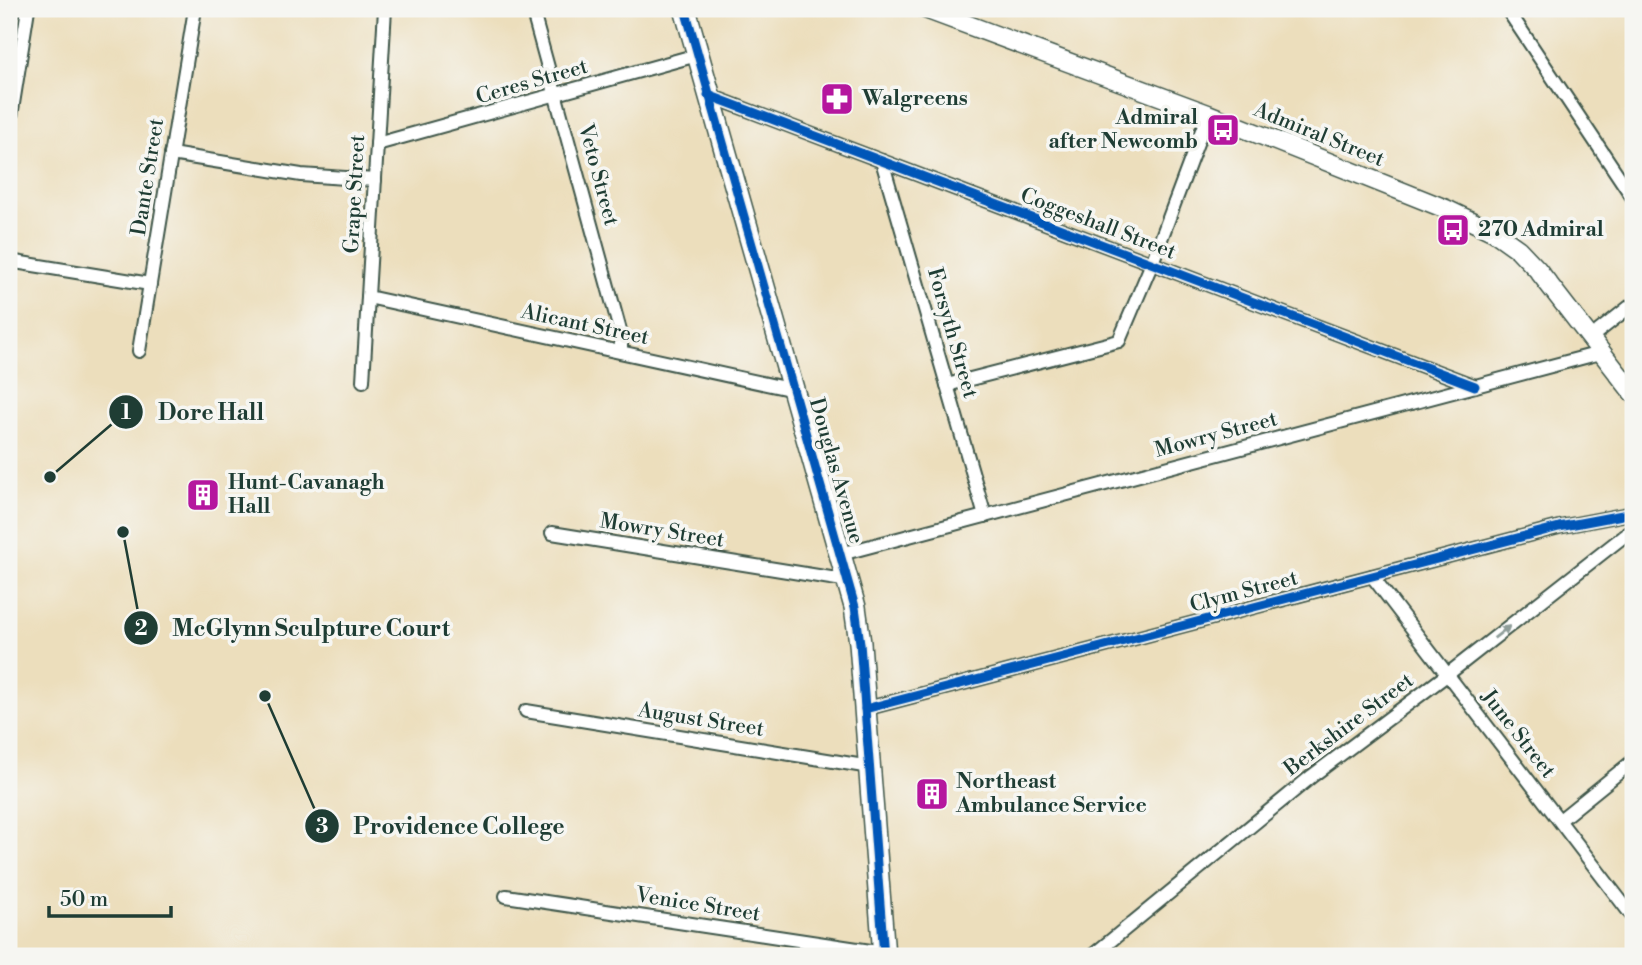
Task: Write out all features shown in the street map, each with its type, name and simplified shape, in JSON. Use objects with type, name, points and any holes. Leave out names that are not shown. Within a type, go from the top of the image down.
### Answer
[{"type":"main road","name":"Douglas Avenue","points":[[685,9],[696,55],[849,581],[859,630],[884,954]]},
{"type":"main road","name":"Admiral Street","points":[[931,10],[1208,114],[1446,209],[1494,232],[1518,249],[1537,270],[1633,393]]},
{"type":"street","points":[[9,129],[28,9]]},
{"type":"street","name":"Dante Street","points":[[139,351],[195,9]]},
{"type":"street","name":"Grape Street","points":[[363,382],[385,9]]},
{"type":"street","name":"Veto Street","points":[[532,9],[621,334],[621,352]]},
{"type":"street","points":[[1507,9],[1633,198]]},
{"type":"street","name":"Ceres Street","points":[[377,144],[696,55]]},
{"type":"street","name":"Coggeshall Street","points":[[708,95],[1475,386]]},
{"type":"street","points":[[947,385],[1119,341],[1152,263],[1208,114]]},
{"type":"street","points":[[171,154],[301,175],[375,180]]},
{"type":"street","name":"Forsyth Street","points":[[882,161],[985,516]]},
{"type":"street","points":[[9,261],[150,284]]},
{"type":"street","name":"Alicant Street","points":[[368,297],[794,390]]},
{"type":"street","points":[[1590,338],[1633,304]]},
{"type":"street","name":"Mowry Street","points":[[841,554],[1600,353]]},
{"type":"street","name":"Clym Street","points":[[865,709],[1559,527],[1633,513]]},
{"type":"street","name":"Berkshire Street","points":[[1092,956],[1312,776],[1633,529]]},
{"type":"street","name":"Mowry Street","points":[[552,533],[849,581]]},
{"type":"street","name":"June Street","points":[[1371,576],[1633,917]]},
{"type":"street","name":"August Street","points":[[526,710],[870,766]]},
{"type":"street","points":[[1560,820],[1633,761]]},
{"type":"street","name":"Venice Street","points":[[506,896],[884,954]]},
{"type":"cycle path","points":[[685,9],[855,607],[884,956]]},
{"type":"cycle path","points":[[708,95],[1475,386]]},
{"type":"cycle path","points":[[865,709],[1559,527],[1633,513]]},
{"type":"place","name":"Walgreens","points":[[837,99]]},
{"type":"place","name":"Admiral after Newcomb","points":[[1223,130]]},
{"type":"place","name":"270 Admiral","points":[[1453,230]]},
{"type":"place","name":"Dore Hall","points":[[50,477]]},
{"type":"place","name":"Hunt-Cavanagh Hall","points":[[203,495]]},
{"type":"place","name":"McGlynn Sculpture Court","points":[[123,532]]},
{"type":"place","name":"Providence College","points":[[265,696]]},
{"type":"place","name":"Northeast Ambulance Service","points":[[932,794]]}]
